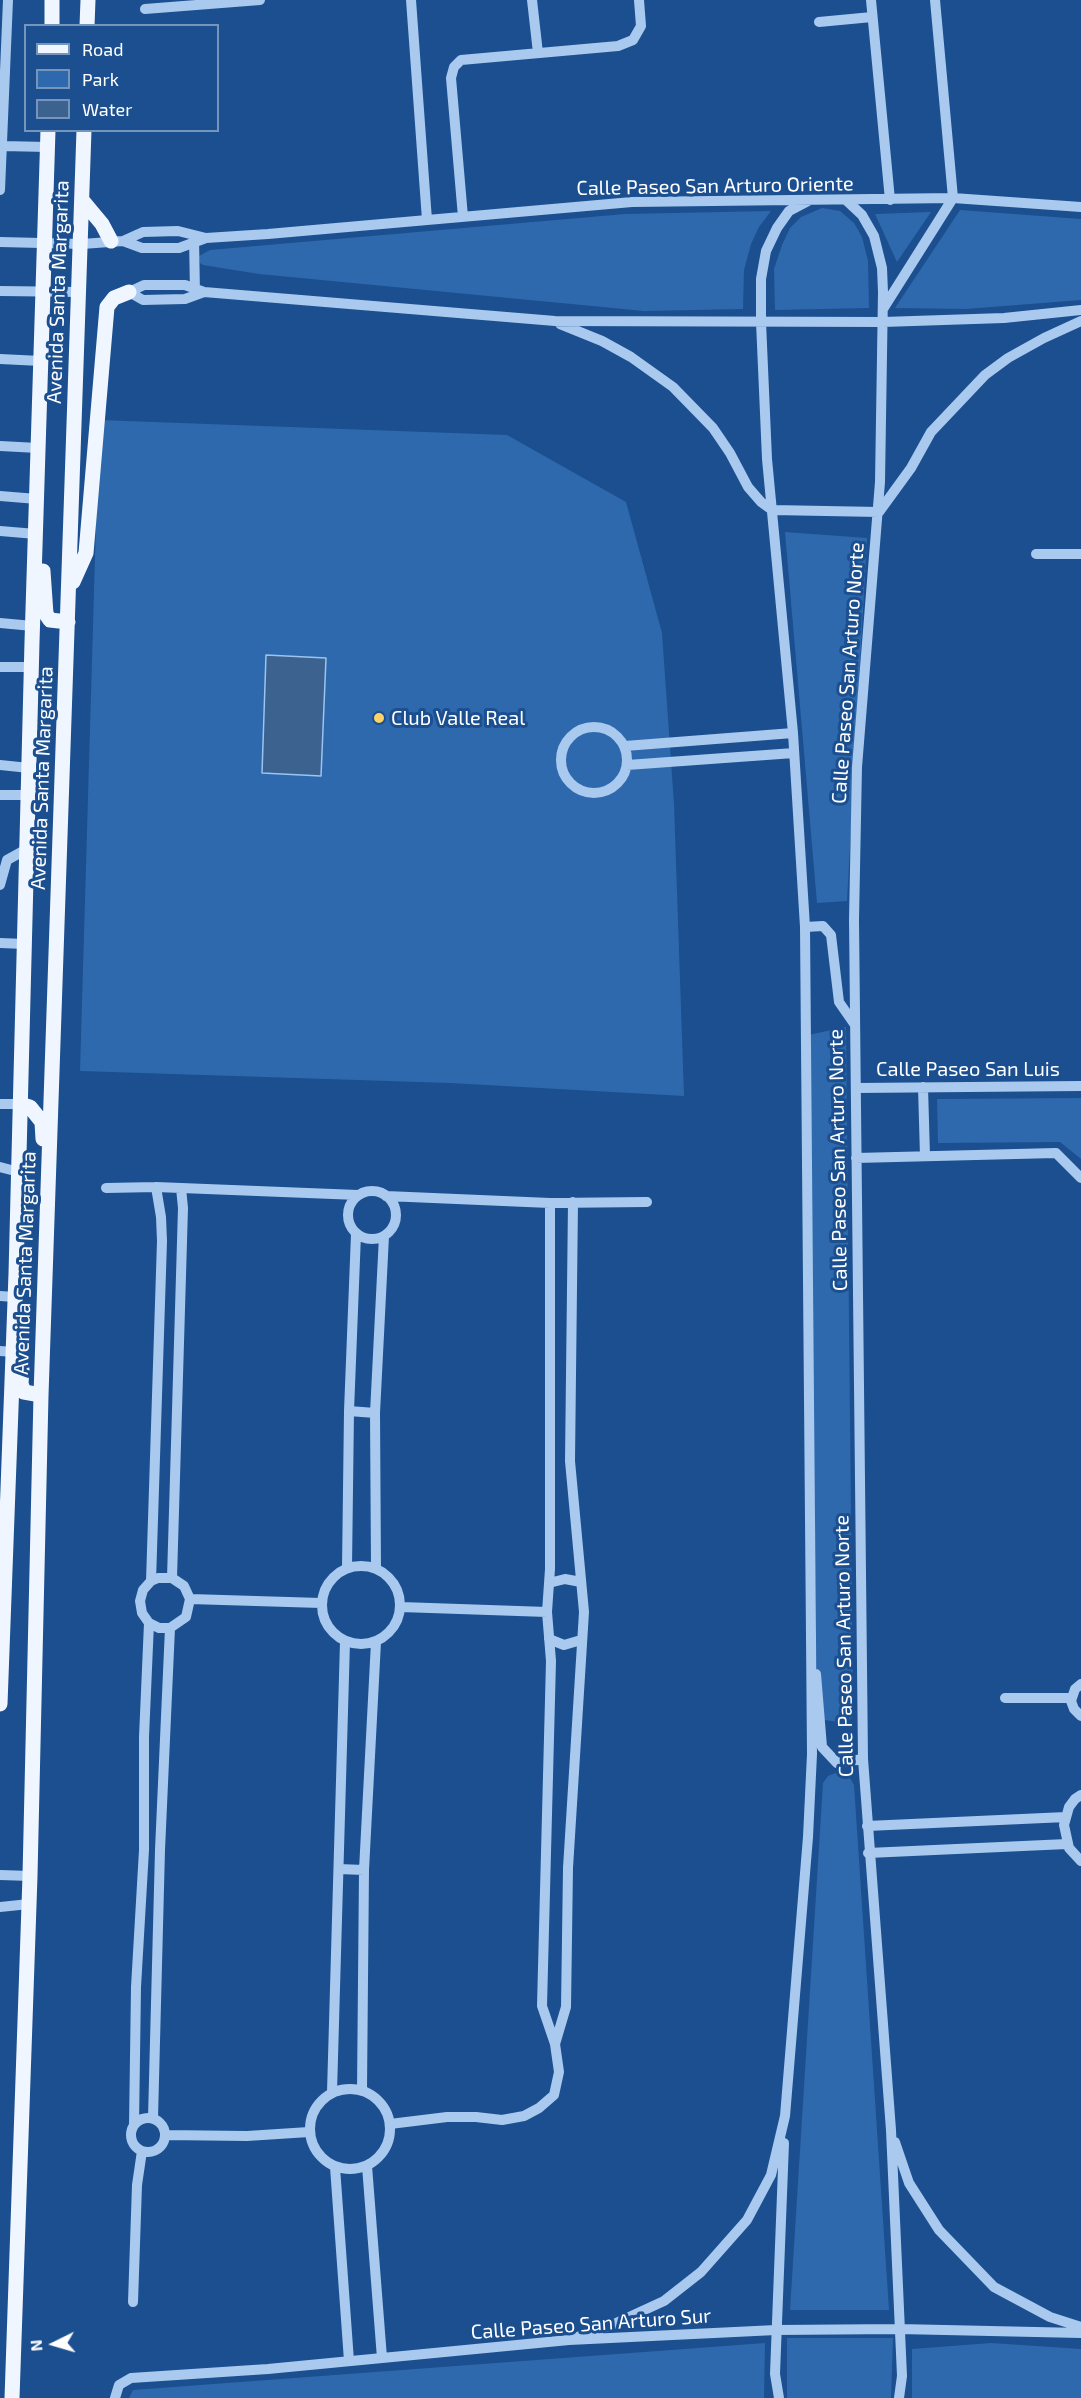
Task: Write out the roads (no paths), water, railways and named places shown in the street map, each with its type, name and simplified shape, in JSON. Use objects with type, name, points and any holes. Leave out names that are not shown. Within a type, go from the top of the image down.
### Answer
[{"type":"main road","points":[[52,0],[52,24]]},
{"type":"main road","points":[[87,3],[87,24]]},
{"type":"main road","name":"Avenida Santa Margarita","points":[[0,1704],[8,1297],[16,1274],[48,132]]},
{"type":"main road","name":"Avenida Santa Margarita","points":[[12,2398],[30,1876],[41,1395],[82,244],[84,132]]},
{"type":"main road","points":[[82,200],[117,241]]},
{"type":"main road","points":[[69,590],[86,553],[107,307],[114,298],[129,292]]},
{"type":"main road","points":[[36,534],[41,542],[46,614],[50,620],[68,622]]},
{"type":"main road","points":[[21,1104],[30,1107],[42,1122],[44,1193],[48,1222]]},
{"type":"main road","points":[[16,1274],[23,1300],[21,1384],[28,1395],[41,1395]]},
{"type":"street","points":[[0,190],[8,0]]},
{"type":"street","points":[[145,9],[260,0]]},
{"type":"street","points":[[411,0],[427,220]]},
{"type":"street","points":[[532,0],[538,53]]},
{"type":"street","points":[[463,217],[451,78],[454,67],[461,60],[618,46],[633,40],[641,26],[639,0]]},
{"type":"street","points":[[871,0],[890,200]]},
{"type":"street","points":[[883,309],[953,198],[935,0]]},
{"type":"street","points":[[819,22],[872,18]]},
{"type":"street","points":[[2,146],[48,147]]},
{"type":"street","name":"Calle Paseo San Arturo Oriente","points":[[117,241],[142,248],[179,248],[194,239],[632,202],[953,198],[1081,207]]},
{"type":"street","name":"Calle Paseo San Arturo Norte","points":[[846,200],[862,215],[874,236],[882,268],[883,309],[879,512],[857,768],[854,920],[863,1759],[868,1853],[891,2130],[902,2376],[899,2398]]},
{"type":"street","name":"Calle Paseo San Arturo Norte","points":[[780,2398],[775,2374],[785,2116],[808,1837],[812,1754],[805,927],[793,733],[772,510],[761,322],[761,279],[766,251],[777,228],[789,211],[808,201]]},
{"type":"street","name":"Calle Paseo San Arturo Oriente","points":[[0,242],[82,244],[117,241],[143,232],[178,231],[194,239]]},
{"type":"street","points":[[194,239],[198,292]]},
{"type":"street","points":[[129,292],[144,285],[185,285],[198,292],[555,321],[883,322],[1005,318],[1081,310]]},
{"type":"street","points":[[0,291],[80,292]]},
{"type":"street","points":[[555,321],[602,341],[631,357],[673,387],[713,428],[730,453],[748,487],[761,502],[772,510],[879,512],[911,468],[931,432],[985,375],[1008,358],[1081,321]]},
{"type":"street","points":[[0,359],[41,361]]},
{"type":"street","points":[[0,446],[38,448]]},
{"type":"street","points":[[0,496],[37,499]]},
{"type":"street","points":[[0,531],[36,534]]},
{"type":"street","points":[[1036,554],[1081,554]]},
{"type":"street","points":[[0,623],[33,626]]},
{"type":"street","points":[[0,667],[32,666]]},
{"type":"street","points":[[598,726],[614,732],[625,746],[627,765],[620,781],[606,792],[589,794],[573,787],[562,772],[560,755],[567,739],[581,728],[598,726]]},
{"type":"street","points":[[625,746],[793,733]]},
{"type":"street","points":[[627,765],[794,753]]},
{"type":"street","points":[[0,765],[29,768]]},
{"type":"street","points":[[0,795],[28,795]]},
{"type":"street","points":[[0,885],[7,860],[27,849]]},
{"type":"street","points":[[805,927],[823,926],[831,935],[839,1002],[855,1025]]},
{"type":"street","points":[[0,943],[25,944]]},
{"type":"street","name":"Calle Paseo San Luis","points":[[856,1088],[1081,1086]]},
{"type":"street","points":[[923,1087],[926,1156]]},
{"type":"street","points":[[0,1104],[21,1104]]},
{"type":"street","points":[[856,1158],[1056,1153],[1081,1178]]},
{"type":"street","points":[[0,1167],[19,1172]]},
{"type":"street","points":[[106,1188],[156,1187],[358,1195]]},
{"type":"street","points":[[151,1581],[162,1241],[156,1187]]},
{"type":"street","points":[[172,1578],[183,1208],[181,1188]]},
{"type":"street","points":[[386,1196],[393,1205],[396,1217],[392,1228],[384,1236],[369,1240],[356,1234],[349,1225],[347,1214],[350,1204],[358,1195],[367,1191],[386,1196],[550,1203],[647,1202]]},
{"type":"street","points":[[555,2044],[566,2007],[568,1868],[584,1612],[570,1461],[573,1202]]},
{"type":"street","points":[[390,2124],[447,2116],[502,2120],[524,2116],[539,2108],[554,2095],[559,2072],[555,2044],[542,2006],[551,1661],[547,1612],[550,1203]]},
{"type":"street","points":[[347,1567],[349,1412],[356,1234]]},
{"type":"street","points":[[376,1568],[375,1413],[384,1236]]},
{"type":"street","points":[[156,1405],[177,1405]]},
{"type":"street","points":[[349,1412],[375,1413]]},
{"type":"street","points":[[550,1425],[570,1426]]},
{"type":"street","points":[[362,1565],[376,1568],[395,1584],[400,1595],[401,1608],[397,1622],[388,1634],[376,1642],[361,1645],[345,1642],[332,1633],[324,1619],[321,1603],[325,1588],[334,1575],[347,1567],[362,1565]]},
{"type":"street","points":[[165,1577],[172,1578],[184,1586],[190,1599],[186,1617],[170,1628],[159,1628],[149,1623],[142,1613],[140,1601],[143,1590],[151,1581],[165,1577]]},
{"type":"street","points":[[549,1583],[565,1579],[581,1582]]},
{"type":"street","points":[[190,1599],[321,1603]]},
{"type":"street","points":[[401,1608],[547,1612]]},
{"type":"street","points":[[134,2125],[136,1987],[144,1850],[144,1737],[149,1623]]},
{"type":"street","points":[[153,2118],[160,1850],[170,1628]]},
{"type":"street","points":[[549,1639],[564,1646],[581,1640]]},
{"type":"street","points":[[332,2092],[345,1642]]},
{"type":"street","points":[[362,2090],[364,1870],[376,1642]]},
{"type":"street","points":[[811,1667],[818,1677],[822,1747],[837,1762],[863,1759]]},
{"type":"street","points":[[1081,1684],[1075,1689],[1071,1698],[1074,1709],[1081,1716]]},
{"type":"street","points":[[1005,1698],[1071,1698]]},
{"type":"street","points":[[1081,1796],[1075,1799],[1064,1825],[1067,1844],[1076,1858],[1081,1861]]},
{"type":"street","points":[[867,1826],[1066,1817]]},
{"type":"street","points":[[868,1853],[1067,1844]]},
{"type":"street","points":[[144,1850],[160,1850]]},
{"type":"street","points":[[546,1868],[568,1868]]},
{"type":"street","points":[[339,1869],[364,1870]]},
{"type":"street","points":[[0,1875],[30,1876]]},
{"type":"street","points":[[0,1907],[29,1904]]},
{"type":"street","points":[[346,2088],[362,2090],[375,2097],[386,2109],[390,2124],[389,2141],[381,2156],[368,2166],[351,2170],[335,2168],[322,2159],[313,2147],[309,2132],[311,2116],[319,2102],[332,2092],[346,2088]]},
{"type":"street","name":"Calle Paseo San Arturo Norte","points":[[569,2340],[614,2324],[664,2301],[701,2272],[747,2220],[771,2175],[785,2116]]},
{"type":"street","points":[[153,2118],[162,2125],[165,2135],[163,2143],[150,2152],[142,2151],[131,2140],[131,2132],[139,2120],[153,2118]]},
{"type":"street","name":"Calle Paseo San Arturo Norte","points":[[891,2130],[909,2183],[939,2230],[986,2279],[994,2287],[1050,2317],[1081,2327]]},
{"type":"street","points":[[165,2135],[247,2136],[309,2132]]},
{"type":"street","points":[[134,2302],[137,2185],[142,2151]]},
{"type":"street","points":[[368,2166],[382,2358]]},
{"type":"street","points":[[335,2168],[349,2361]]},
{"type":"street","name":"Calle Paseo San Arturo Sur","points":[[115,2398],[119,2385],[131,2378],[349,2361],[569,2340],[776,2330],[899,2329],[1081,2333]]},
{"type":"water","points":[[266,655],[326,658],[321,776],[262,773]]},
{"type":"place","name":"Club Valle Real","points":[[379,718]]}]
